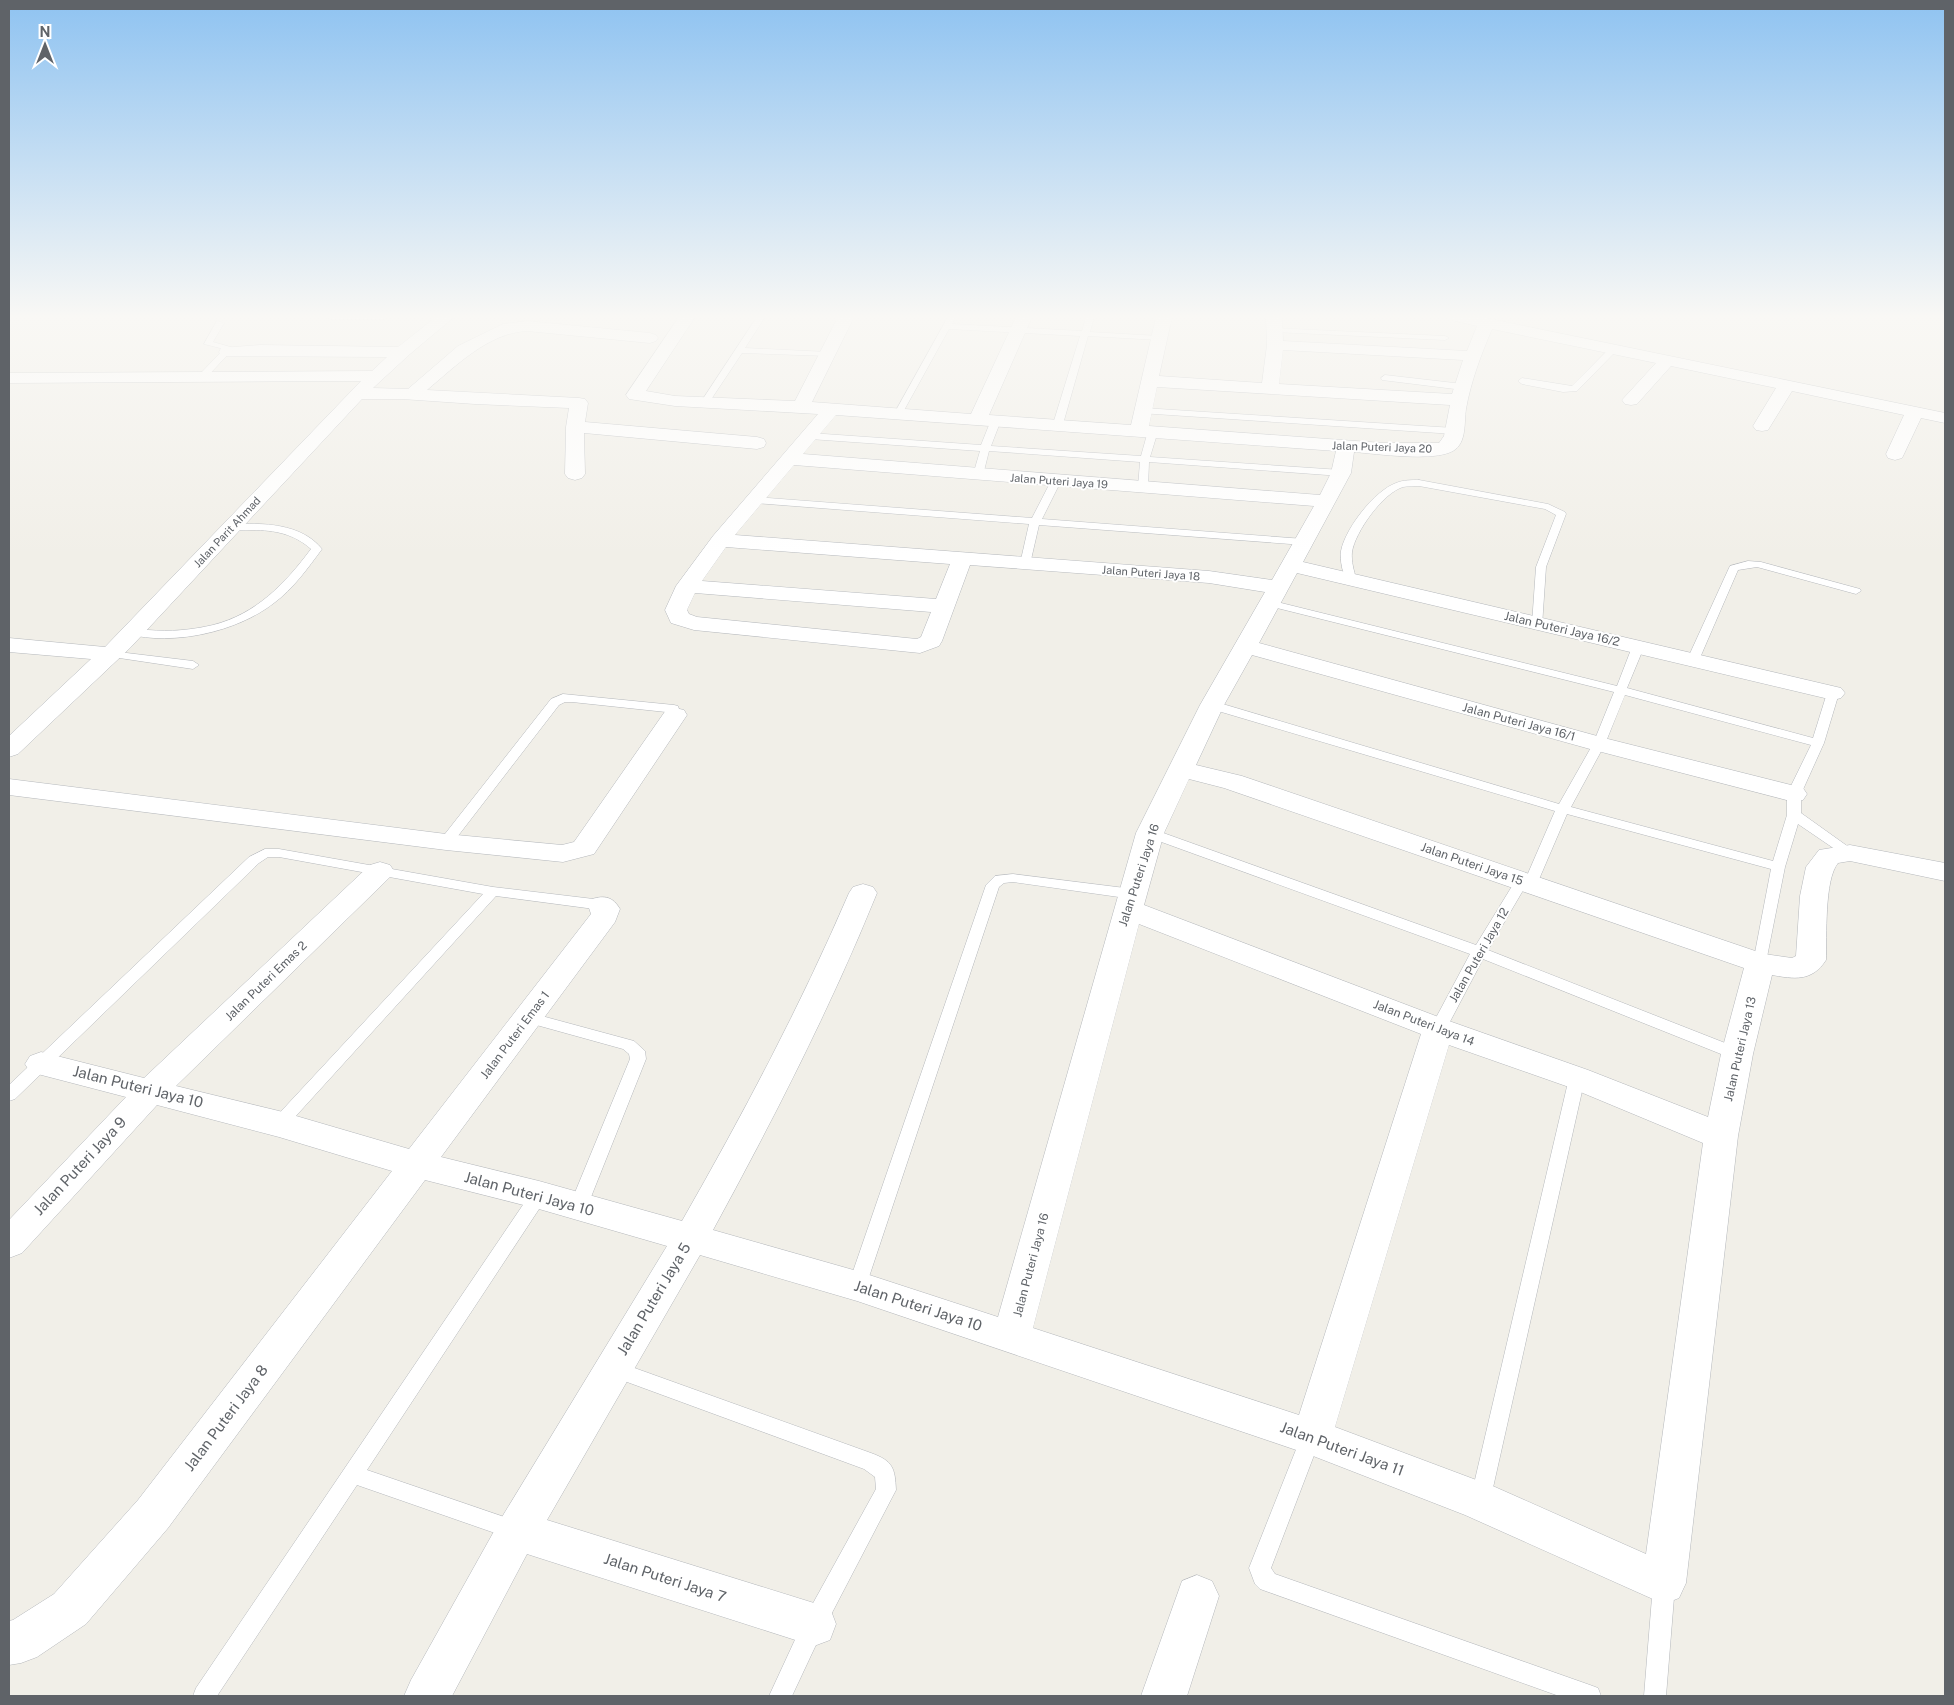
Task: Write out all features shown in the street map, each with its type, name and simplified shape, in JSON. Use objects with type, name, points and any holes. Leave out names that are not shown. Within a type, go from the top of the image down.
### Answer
[{"type":"street","name":"Jalan Parit Ahmad","points":[[9,749],[118,655],[140,633],[237,526],[360,397]]},
{"type":"street","points":[[468,397],[579,403],[575,427],[576,474]]},
{"type":"street","name":"Jalan Puteri Jaya 20","points":[[650,397],[675,401],[832,409],[1146,430],[1346,446],[1429,450],[1446,448],[1452,442],[1454,431]]},
{"type":"street","points":[[801,407],[806,397]]},
{"type":"street","points":[[978,419],[988,397]]},
{"type":"street","points":[[1146,397],[1143,411],[1146,430]]},
{"type":"street","points":[[1454,431],[1460,397]]},
{"type":"street","points":[[1632,400],[1635,397]]},
{"type":"street","points":[[1762,426],[1780,397]]},
{"type":"street","points":[[1842,397],[1945,418]]},
{"type":"street","points":[[832,409],[720,540],[687,586],[676,610],[678,618],[694,623],[920,646],[931,641],[962,559]]},
{"type":"street","points":[[1895,454],[1915,412]]},
{"type":"street","points":[[575,427],[757,443]]},
{"type":"street","name":"Jalan Puteri Jaya 16","points":[[1012,1336],[1150,833],[1212,705],[1328,501],[1341,473],[1346,446]]},
{"type":"street","name":"Jalan Puteri Jaya 19","points":[[791,459],[1328,501]]},
{"type":"street","name":"Jalan Puteri Jaya 18","points":[[720,540],[1209,577],[1279,585]]},
{"type":"street","name":"Jalan Puteri Jaya 16/2","points":[[1279,585],[1351,579],[1833,693]]},
{"type":"street","points":[[687,586],[945,606]]},
{"type":"street","points":[[9,645],[118,655]]},
{"type":"street","name":"Jalan Puteri Jaya 16/1","points":[[1245,646],[1599,744],[1794,804]]},
{"type":"street","points":[[12,787],[446,842],[562,854],[584,848],[675,715]]},
{"type":"street","name":"Jalan Puteri Jaya 15","points":[[1182,769],[1233,782],[1760,963],[1797,969],[1811,960],[1814,896],[1820,867],[1830,856],[1850,853]]},
{"type":"street","points":[[1850,853],[1945,872]]},
{"type":"street","name":"Jalan Puteri Emas 2","points":[[152,1090],[380,871]]},
{"type":"street","name":"Jalan Puteri Jaya 5","points":[[427,1696],[517,1531],[691,1238],[766,1102],[834,963],[863,893]]},
{"type":"street","name":"Jalan Puteri Jaya 14","points":[[1130,901],[1438,1029],[1577,1078],[1721,1136]]},
{"type":"street","name":"Jalan Puteri Emas 1","points":[[418,1165],[605,915],[606,910],[602,905]]},
{"type":"street","name":"Jalan Puteri Jaya 13","points":[[1664,1584],[1721,1136],[1737,1054],[1760,963]]},
{"type":"street","points":[[1312,1437],[1438,1029]]},
{"type":"street","name":"Jalan Puteri Jaya 10","points":[[42,1064],[152,1090],[279,1124],[418,1165],[539,1195],[858,1286],[1012,1336]]},
{"type":"street","name":"Jalan Puteri Jaya 9","points":[[9,1242],[152,1090]]},
{"type":"street","name":"Jalan Puteri Jaya 8","points":[[9,1643],[20,1641],[70,1609],[153,1514],[418,1165]]},
{"type":"street","name":"Jalan Puteri Jaya 11","points":[[1012,1336],[1312,1437],[1480,1501],[1664,1584]]},
{"type":"street","name":"Jalan Puteri Jaya 7","points":[[517,1531],[814,1624]]},
{"type":"street","points":[[1164,1696],[1197,1596]]},
{"type":"lane","points":[[705,402],[709,397]]},
{"type":"lane","points":[[898,414],[908,397]]},
{"type":"lane","points":[[1058,424],[1066,397]]},
{"type":"lane","points":[[1143,411],[1454,431]]},
{"type":"lane","points":[[978,475],[985,448],[996,420]]},
{"type":"lane","points":[[1143,488],[1146,430]]},
{"type":"lane","points":[[810,436],[1341,473]]},
{"type":"lane","points":[[1025,564],[1035,522],[1056,481]]},
{"type":"lane","points":[[1351,579],[1346,560],[1352,535],[1378,500],[1397,486],[1419,482],[1548,507],[1561,514],[1541,567],[1538,624]]},
{"type":"lane","points":[[754,500],[1304,542]]},
{"type":"lane","points":[[140,633],[177,634],[206,631],[230,624],[266,605],[301,570],[317,549],[309,540],[294,532],[268,527],[237,526]]},
{"type":"lane","points":[[1693,660],[1734,568],[1740,565],[1757,564],[1856,591]]},
{"type":"lane","points":[[1279,585],[1620,690],[1818,743]]},
{"type":"lane","name":"Jalan Puteri Jaya 12","points":[[1438,1029],[1479,952],[1526,883],[1563,808],[1599,744],[1638,647]]},
{"type":"lane","points":[[118,655],[193,665]]},
{"type":"lane","points":[[1760,963],[1778,867],[1794,804],[1818,743],[1833,693]]},
{"type":"lane","points":[[446,842],[555,702],[562,698],[666,708],[674,710],[675,715]]},
{"type":"lane","points":[[1212,705],[1563,808],[1778,867]]},
{"type":"lane","points":[[1794,804],[1850,853]]},
{"type":"lane","points":[[1150,833],[1479,952],[1737,1054]]},
{"type":"lane","points":[[9,1095],[254,860],[265,854],[279,853],[492,891],[602,905]]},
{"type":"lane","points":[[858,1286],[993,885],[1000,879],[1013,878],[1130,901]]},
{"type":"lane","points":[[279,1124],[492,891]]},
{"type":"lane","points":[[527,1017],[628,1044],[637,1051],[638,1059],[578,1206]]},
{"type":"lane","points":[[1480,1501],[1577,1078]]},
{"type":"lane","points":[[204,1696],[539,1195]]},
{"type":"lane","points":[[613,1368],[871,1462],[885,1472],[886,1490],[814,1624],[780,1696]]},
{"type":"lane","points":[[1312,1437],[1260,1568],[1263,1578],[1268,1582],[1590,1696]]},
{"type":"lane","points":[[352,1474],[517,1531]]},
{"type":"lane","points":[[1655,1696],[1664,1584]]}]
